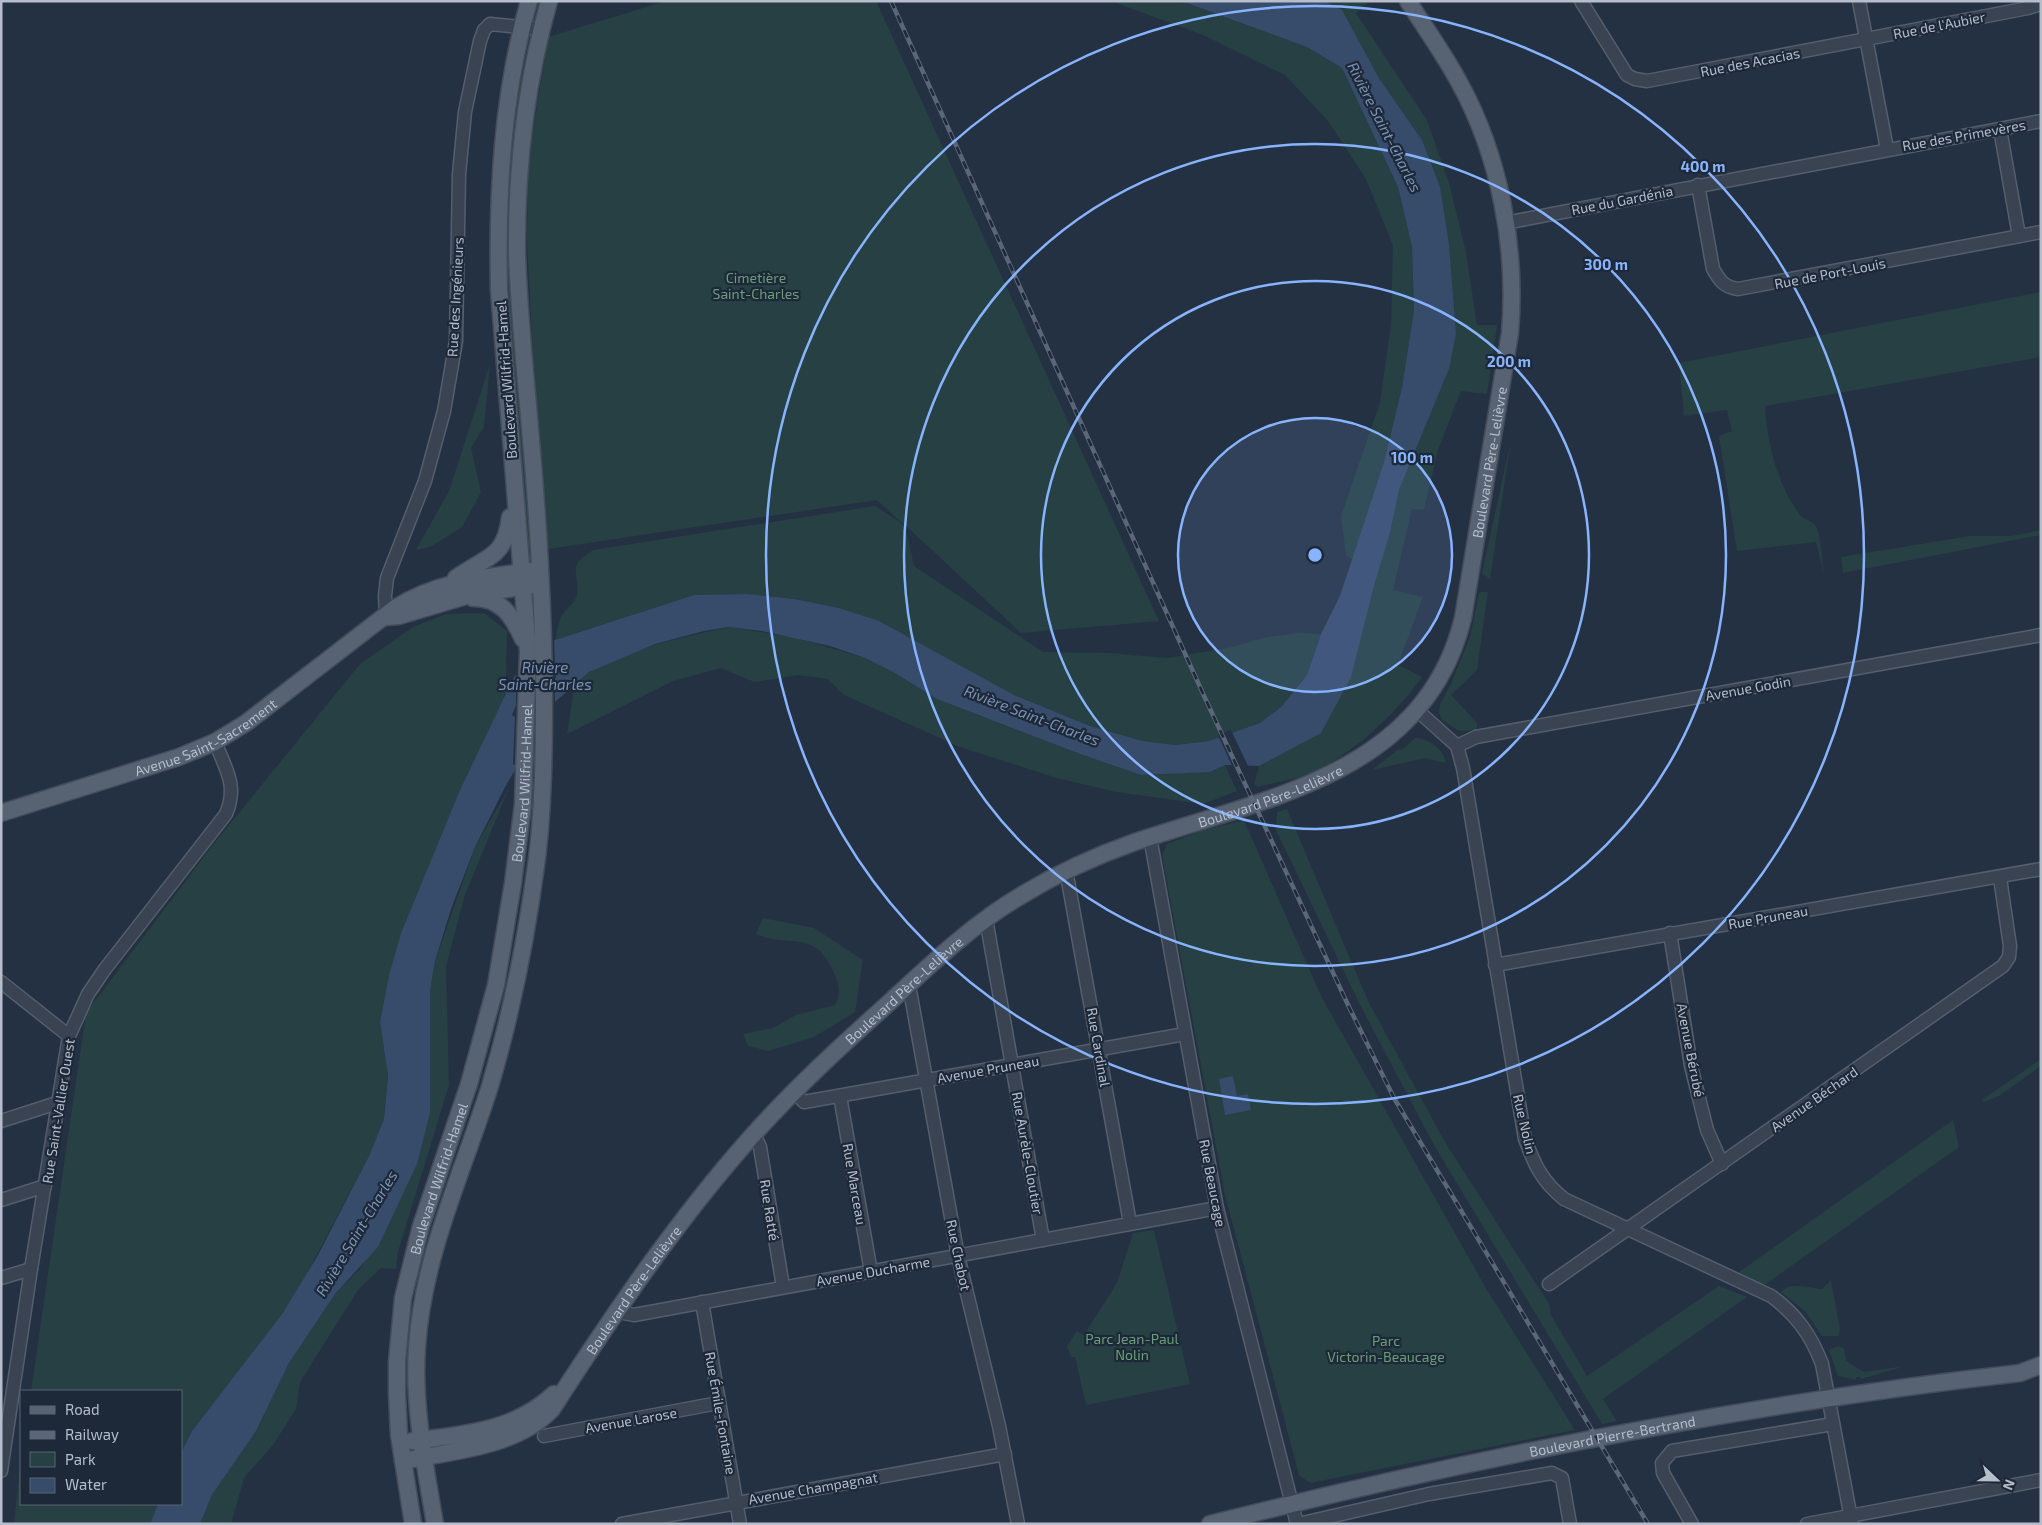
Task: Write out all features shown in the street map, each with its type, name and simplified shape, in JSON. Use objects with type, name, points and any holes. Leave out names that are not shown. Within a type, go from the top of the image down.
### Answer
[{"type":"main road","name":"Boulevard Wilfrid-Hamel","points":[[413,1524],[400,1442],[397,1360],[403,1298],[421,1226],[466,1092],[496,985],[520,841],[525,763],[528,651],[499,290],[498,230],[507,113],[522,26],[529,1]]},
{"type":"main road","name":"Boulevard Wilfrid-Hamel","points":[[434,1524],[421,1440],[416,1381],[421,1311],[433,1254],[491,1083],[515,988],[537,855],[544,749],[544,636],[520,308],[517,222],[525,118],[541,28],[549,1]]},
{"type":"main road","name":"Boulevard Père-Lelièvre","points":[[403,1461],[513,1437],[540,1421],[552,1408],[578,1368],[701,1197],[754,1134],[794,1092],[909,985],[986,919],[1023,894],[1066,870],[1106,852],[1260,803],[1325,778],[1378,746],[1418,710],[1451,653],[1465,604],[1510,333],[1512,282],[1505,222],[1495,174],[1477,120],[1459,82],[1408,1]]},
{"type":"main road","points":[[453,590],[488,560],[504,543],[509,530],[513,479]]},
{"type":"main road","name":"Avenue Saint-Sacrement","points":[[1,812],[179,757],[215,742],[246,723],[406,601],[453,590],[541,577]]},
{"type":"main road","points":[[453,590],[488,599],[506,609],[516,622],[528,651]]},
{"type":"main road","name":"Boulevard Pierre-Bertrand","points":[[1210,1524],[1388,1480],[1827,1397],[2020,1373],[2041,1365]]},
{"type":"main road","name":"Boulevard Père-Lelièvre","points":[[400,1442],[476,1432],[516,1420],[545,1402],[578,1368]]},
{"type":"main road","name":"Boulevard Pierre-Bertrand","points":[[2020,1373],[2041,1379]]},
{"type":"street","name":"Rue des Acacias","points":[[1581,1],[1627,75],[1634,79],[1647,81],[1866,39]]},
{"type":"street","points":[[1859,1],[1887,149]]},
{"type":"street","name":"Rue de l'Aubier","points":[[1866,39],[2041,4]]},
{"type":"street","name":"Rue des Ingénieurs","points":[[386,617],[385,596],[387,578],[425,481],[444,411],[453,359],[458,284],[459,174],[465,112],[480,41],[484,30],[490,24],[541,28]]},
{"type":"street","name":"Rue des Primevères","points":[[1887,149],[2041,121]]},
{"type":"street","points":[[2000,129],[2019,236]]},
{"type":"street","name":"Rue du Gardénia","points":[[1505,222],[1887,149]]},
{"type":"street","name":"Rue de Port-Louis","points":[[1698,185],[1713,269],[1720,282],[1729,288],[1738,290],[2041,232]]},
{"type":"street","name":"Avenue Godin","points":[[1457,746],[1476,736],[2041,635]]},
{"type":"street","points":[[1418,710],[1457,746]]},
{"type":"street","name":"Rue Saint-Vallier Ouest","points":[[1,1471],[30,1269],[46,1186],[57,1103],[69,1036],[88,994],[226,814],[233,798],[232,783],[215,742]]},
{"type":"street","name":"Rue Nolin","points":[[1457,746],[1463,768],[1525,1139],[1535,1167],[1552,1189],[1564,1199],[1771,1296],[1799,1320],[1815,1345],[1822,1364],[1851,1520]]},
{"type":"street","name":"Rue Beaucage","points":[[1150,837],[1216,1208],[1297,1524]]},
{"type":"street","name":"Rue Pruneau","points":[[1495,965],[1670,933],[2000,878],[2041,869]]},
{"type":"street","name":"Rue Cardinal","points":[[1066,870],[1130,1223]]},
{"type":"street","name":"Avenue Béchard","points":[[1550,1284],[2003,966],[2009,957],[2010,946],[2000,878]]},
{"type":"street","name":"Rue Aurèle-Cloutier","points":[[986,919],[1044,1240]]},
{"type":"street","name":"Avenue Bérubé","points":[[1670,933],[1691,1066],[1707,1130],[1722,1164]]},
{"type":"street","points":[[3,985],[69,1036]]},
{"type":"street","name":"Rue Chabot","points":[[909,985],[928,1080],[958,1256],[1004,1454],[1018,1524]]},
{"type":"street","name":"Avenue Pruneau","points":[[794,1092],[804,1102],[1185,1034]]},
{"type":"street","name":"Rue Marceau","points":[[840,1096],[871,1272]]},
{"type":"street","points":[[1,1121],[57,1103]]},
{"type":"street","name":"Rue Ratté","points":[[754,1134],[760,1147],[783,1288]]},
{"type":"street","points":[[1,1200],[46,1186]]},
{"type":"street","name":"Avenue Ducharme","points":[[618,1312],[634,1315],[1216,1208]]},
{"type":"street","points":[[1,1278],[30,1269]]},
{"type":"street","name":"Rue Émile-Fontaine","points":[[702,1302],[740,1524]]},
{"type":"street","name":"Avenue Larose","points":[[544,1436],[718,1404]]},
{"type":"street","name":"Boulevard Pierre-Bertrand","points":[[1692,1524],[1663,1473],[1662,1463],[1672,1451],[1749,1436],[1833,1424]]},
{"type":"street","name":"Avenue Champagnat","points":[[622,1524],[1004,1454]]},
{"type":"street","name":"Boulevard Pierre-Bertrand","points":[[1297,1524],[1429,1494],[1552,1473],[1562,1478],[1570,1524]]},
{"type":"street","points":[[1807,1524],[1851,1520],[2041,1480]]},
{"type":"green space","name":"Cimetière Saint-Charles","points":[[666,1],[876,1],[1159,621],[1021,633],[905,525],[914,566],[1043,652],[1109,653],[1168,658],[1232,647],[1267,637],[1299,633],[1321,634],[1307,675],[1281,707],[1261,723],[1209,741],[1175,745],[1143,741],[1090,726],[1014,695],[839,608],[795,599],[747,594],[694,595],[555,640],[561,617],[576,598],[576,566],[584,556],[593,550],[875,506],[904,525],[877,500],[548,549],[538,454],[527,240],[528,162],[548,37]]},
{"type":"green space","points":[[1111,1],[1181,1],[1307,47],[1342,68],[1398,187],[1412,247],[1414,310],[1402,387],[1384,462],[1352,560],[1346,555],[1341,516],[1380,402],[1391,324],[1393,246],[1366,179],[1328,121],[1285,75],[1203,35]]},
{"type":"green space","points":[[1326,1],[1370,1],[1356,13],[1427,120],[1449,183],[1466,252],[1477,325],[1497,325],[1487,394],[1461,391],[1438,450],[1424,510],[1412,509],[1393,590],[1423,597],[1398,665],[1422,677],[1398,707],[1383,722],[1368,736],[1334,761],[1299,777],[1258,787],[1254,785],[1259,766],[1321,732],[1374,586],[1390,533],[1399,490],[1449,369],[1422,140],[1379,78],[1342,11]]},
{"type":"green space","points":[[527,45],[519,96],[516,158],[511,182],[509,169],[510,134],[516,94]]},
{"type":"green space","points":[[508,213],[512,214],[532,545],[528,546],[506,293],[506,221]]},
{"type":"green space","points":[[2041,292],[2041,357],[1765,406],[1768,434],[1779,477],[1800,515],[1816,526],[1821,546],[1824,575],[1816,542],[1737,551],[1719,436],[1732,431],[1727,410],[1684,416],[1679,363]]},
{"type":"green space","points":[[490,364],[484,427],[471,448],[481,492],[462,527],[430,547],[416,550],[449,491]]},
{"type":"green space","points":[[1511,440],[1490,579],[1482,573]]},
{"type":"green space","points":[[2041,530],[2041,535],[1843,573],[1841,557],[1970,536],[2011,536]]},
{"type":"green space","points":[[1488,592],[1477,670],[1451,695],[1477,723],[1477,730],[1459,731],[1442,720],[1439,713],[1440,704],[1450,686],[1470,637],[1479,593]]},
{"type":"green space","points":[[484,613],[507,631],[506,675],[504,681],[511,683],[459,792],[401,933],[389,975],[380,1022],[388,1076],[384,1119],[369,1156],[301,1285],[282,1314],[192,1431],[182,1451],[182,1390],[31,1390],[86,1013],[212,846],[360,664],[413,627],[446,614]]},
{"type":"green space","points":[[728,627],[793,637],[865,658],[893,672],[937,699],[1080,754],[1141,775],[1213,771],[1225,765],[1237,791],[1203,804],[1116,792],[1057,778],[960,747],[844,695],[828,679],[798,675],[754,682],[721,668],[673,681],[567,734],[575,682],[610,661],[629,653]]},
{"type":"green space","points":[[1415,738],[1430,742],[1439,749],[1446,763],[1425,758],[1372,770],[1399,749],[1402,750]]},
{"type":"green space","points":[[508,790],[465,895],[446,966],[449,1085],[398,1252],[396,1269],[381,1268],[358,1290],[300,1382],[296,1409],[273,1445],[244,1478],[231,1524],[200,1524],[212,1495],[256,1431],[289,1363],[335,1294],[360,1269],[387,1228],[430,1113],[430,991],[435,961],[475,847]]},
{"type":"green space","points":[[1287,809],[1368,1001],[1445,1142],[1549,1304],[1551,1315],[1587,1376],[1719,1286],[1747,1297],[1603,1399],[1617,1421],[1602,1424],[1435,1147],[1359,1003],[1276,830],[1277,812]]},
{"type":"green space","name":"Parc Victorin-Beaucage","points":[[1244,820],[1321,996],[1487,1290],[1575,1430],[1310,1483],[1299,1475],[1225,1195],[1162,855],[1167,844],[1204,830]]},
{"type":"green space","points":[[763,918],[814,928],[863,960],[855,1012],[814,1037],[768,1051],[748,1046],[743,1034],[773,1028],[796,1015],[835,1005],[839,990],[838,982],[828,960],[812,945],[756,934]]},
{"type":"green space","points":[[2041,1059],[2041,1066],[1999,1096],[1984,1102],[1982,1100]]},
{"type":"green space","points":[[1953,1120],[1959,1147],[1763,1286],[1735,1275]]},
{"type":"green space","name":"Parc Jean-Paul Nolin","points":[[1154,1230],[1190,1384],[1086,1405],[1075,1357],[1071,1357],[1067,1346],[1077,1331],[1084,1335],[1117,1283],[1133,1233]]},
{"type":"green space","points":[[1831,1280],[1840,1329],[1839,1336],[1822,1336],[1805,1311],[1781,1292],[1795,1286],[1822,1289]]},
{"type":"green space","points":[[1837,1346],[1844,1348],[1846,1361],[1864,1372],[1899,1368],[1861,1379],[1856,1377],[1856,1380],[1838,1376],[1829,1350]]},
{"type":"green space","points":[[20,1467],[20,1505],[158,1505],[150,1524],[14,1524]]},
{"type":"water","name":"Rivière Saint-Charles","points":[[1181,1],[1326,1],[1342,10],[1379,78],[1422,140],[1440,187],[1449,245],[1456,334],[1449,369],[1399,490],[1390,533],[1374,586],[1351,677],[1321,733],[1259,766],[1225,765],[1210,772],[1141,775],[1080,754],[937,699],[893,672],[865,658],[830,646],[762,631],[728,627],[704,631],[655,644],[589,672],[555,702],[505,787],[475,847],[451,909],[435,961],[430,991],[430,1113],[417,1164],[378,1247],[335,1294],[289,1363],[256,1431],[212,1495],[200,1524],[150,1524],[158,1505],[182,1505],[182,1451],[192,1431],[282,1314],[317,1257],[369,1156],[384,1119],[388,1076],[380,1022],[389,975],[401,933],[459,792],[511,683],[526,656],[555,640],[694,595],[747,594],[795,599],[839,608],[879,621],[1014,695],[1090,726],[1143,741],[1175,745],[1209,741],[1260,723],[1281,707],[1307,675],[1321,634],[1340,596],[1384,462],[1402,387],[1414,310],[1412,247],[1398,187],[1342,68],[1307,47]]},
{"type":"water","points":[[1233,1076],[1237,1096],[1248,1094],[1251,1110],[1225,1115],[1219,1079]]},
{"type":"pier","points":[[554,639],[555,667],[558,670],[555,680],[555,707],[523,760],[513,765],[515,717],[512,715],[516,705],[516,669],[523,657]]},
{"type":"pier","points":[[1231,730],[1249,768],[1233,768],[1218,735]]},
{"type":"railway","points":[[891,1],[1205,698],[1349,1007],[1394,1098],[1648,1524]]}]
